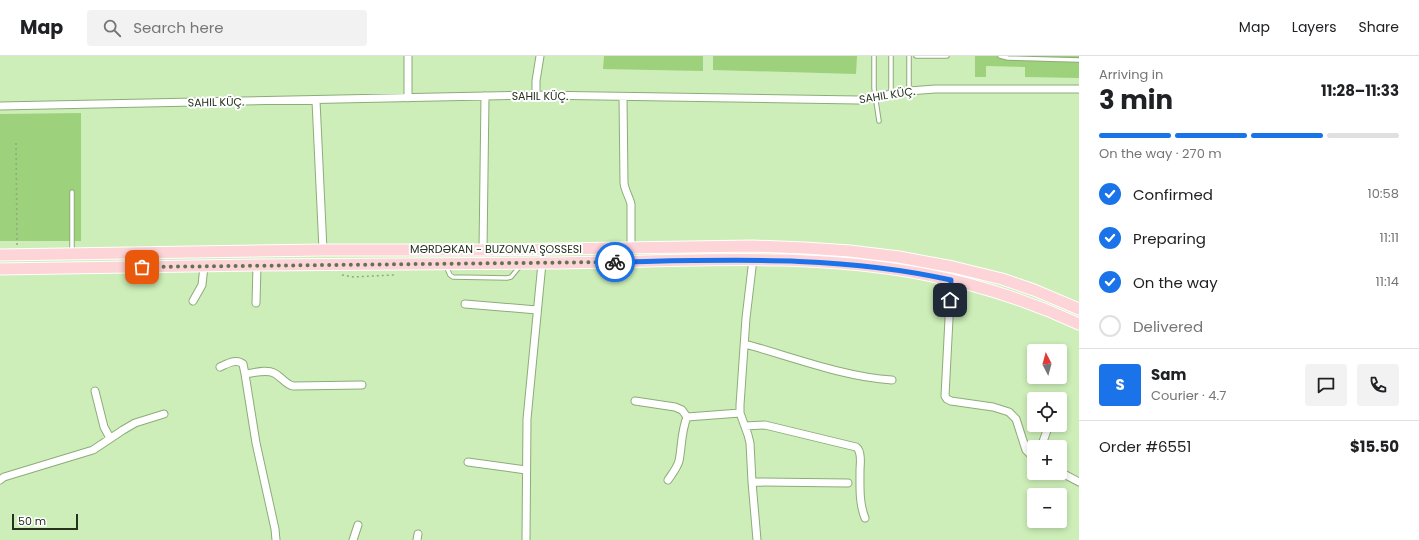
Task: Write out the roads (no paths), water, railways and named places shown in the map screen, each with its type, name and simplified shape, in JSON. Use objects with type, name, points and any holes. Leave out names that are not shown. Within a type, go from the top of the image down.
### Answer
[{"type":"main road","name":"MƏRDƏKAN - BUZONVA ŞOSSESI","points":[[0,255],[753,246],[805,248],[850,251],[899,257],[953,267],[1034,290],[1079,309]]},
{"type":"main road","points":[[0,269],[753,259],[804,260],[903,270],[951,280],[1003,294],[1079,324]]},
{"type":"street","points":[[408,56],[408,98]]},
{"type":"street","points":[[536,95],[536,81],[540,56]]},
{"type":"street","name":"SAHIL KÜÇ.","points":[[0,106],[536,95],[858,100],[909,91],[956,88],[1079,89]]},
{"type":"street","points":[[483,250],[485,96]]},
{"type":"street","points":[[623,97],[624,190],[630,199],[631,204],[631,248]]},
{"type":"street","points":[[316,100],[323,250]]},
{"type":"street","points":[[753,259],[746,318],[740,413],[750,443],[757,540]]},
{"type":"street","points":[[526,540],[527,420],[542,263]]},
{"type":"street","points":[[256,303],[257,265]]},
{"type":"street","points":[[193,301],[202,285],[204,266]]},
{"type":"street","points":[[951,280],[947,399],[951,401],[992,407],[1009,412],[1016,419],[1027,451]]},
{"type":"street","points":[[466,304],[537,310]]},
{"type":"street","points":[[745,344],[841,371],[875,379],[892,380]]},
{"type":"street","points":[[220,367],[236,361],[243,364],[256,443],[275,529],[276,540]]},
{"type":"street","points":[[245,374],[268,372],[274,373],[289,385],[293,386],[362,385]]},
{"type":"street","points":[[95,391],[104,427],[110,438]]},
{"type":"street","points":[[635,401],[675,407],[682,410],[687,417]]},
{"type":"street","points":[[687,417],[740,413]]},
{"type":"street","points":[[0,480],[4,477],[93,450],[135,423],[164,414]]},
{"type":"street","points":[[668,480],[679,462],[683,428],[687,417]]},
{"type":"street","points":[[745,426],[765,426],[856,447],[860,456],[861,506],[865,518]]},
{"type":"street","points":[[468,462],[526,470]]},
{"type":"street","points":[[1067,476],[1079,482]]},
{"type":"street","points":[[752,482],[848,483]]},
{"type":"street","points":[[353,540],[358,525]]},
{"type":"lane","points":[[874,56],[876,98],[879,121]]},
{"type":"lane","points":[[891,94],[892,56]]},
{"type":"lane","points":[[909,56],[909,91]]},
{"type":"lane","points":[[916,56],[947,56]]},
{"type":"lane","points":[[1000,56],[1008,58],[1079,60]]},
{"type":"lane","points":[[72,192],[72,254]]}]
